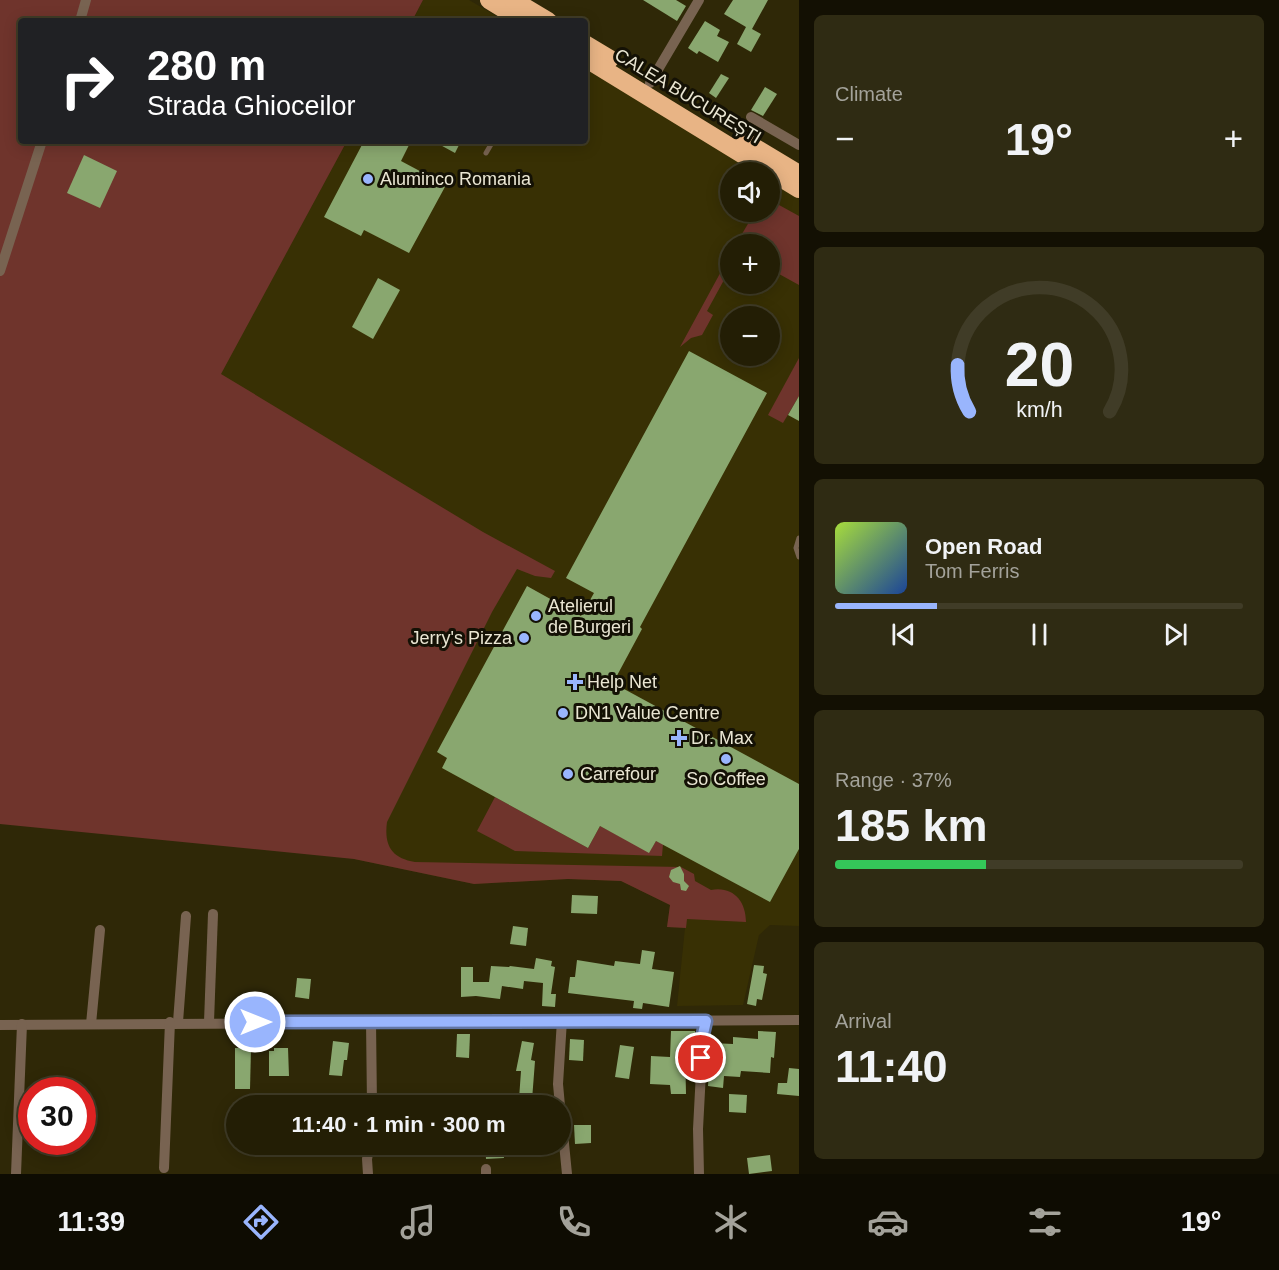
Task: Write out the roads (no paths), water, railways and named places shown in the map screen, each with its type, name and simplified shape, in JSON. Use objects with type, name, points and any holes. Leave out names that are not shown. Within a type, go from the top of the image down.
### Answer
[{"type":"highway","points":[[489,0],[518,18]]},
{"type":"highway","points":[[513,0],[543,18]]},
{"type":"highway","name":"CALEA BUCUREȘTI","points":[[588,46],[650,83],[797,185]]},
{"type":"highway","name":"CALEA BUCUREȘTI","points":[[588,60],[797,185]]},
{"type":"street","points":[[81,18],[86,0]]},
{"type":"street","points":[[650,83],[699,0]]},
{"type":"street","points":[[752,117],[799,145]]},
{"type":"street","points":[[0,271],[41,144]]},
{"type":"street","points":[[209,1022],[213,915]]},
{"type":"street","points":[[164,1168],[174,1022],[186,916]]},
{"type":"street","points":[[90,1024],[100,930]]},
{"type":"street","points":[[559,1095],[562,1020]]},
{"type":"street","points":[[0,1025],[174,1022],[799,1020]]},
{"type":"street","points":[[371,1021],[372,1095]]},
{"type":"street","points":[[699,1174],[699,1106],[703,1034],[706,1021]]},
{"type":"street","points":[[16,1174],[22,1024]]},
{"type":"street","points":[[368,1155],[368,1174]]},
{"type":"street","points":[[565,1155],[567,1174]]},
{"type":"lane","points":[[486,153],[490,144]]},
{"type":"lane","points":[[799,538],[796,548],[799,557]]},
{"type":"place","name":"Aluminco Romania","points":[[368,179]]},
{"type":"place","name":"Atelierul de Burgeri","points":[[536,616]]},
{"type":"place","name":"Jerry's Pizza","points":[[524,638]]},
{"type":"place","name":"Help Net","points":[[575,682]]},
{"type":"place","name":"DN1 Value Centre","points":[[563,713]]},
{"type":"place","name":"Dr. Max","points":[[679,738]]},
{"type":"place","name":"So Coffee","points":[[726,759]]},
{"type":"place","name":"Carrefour","points":[[568,774]]}]
